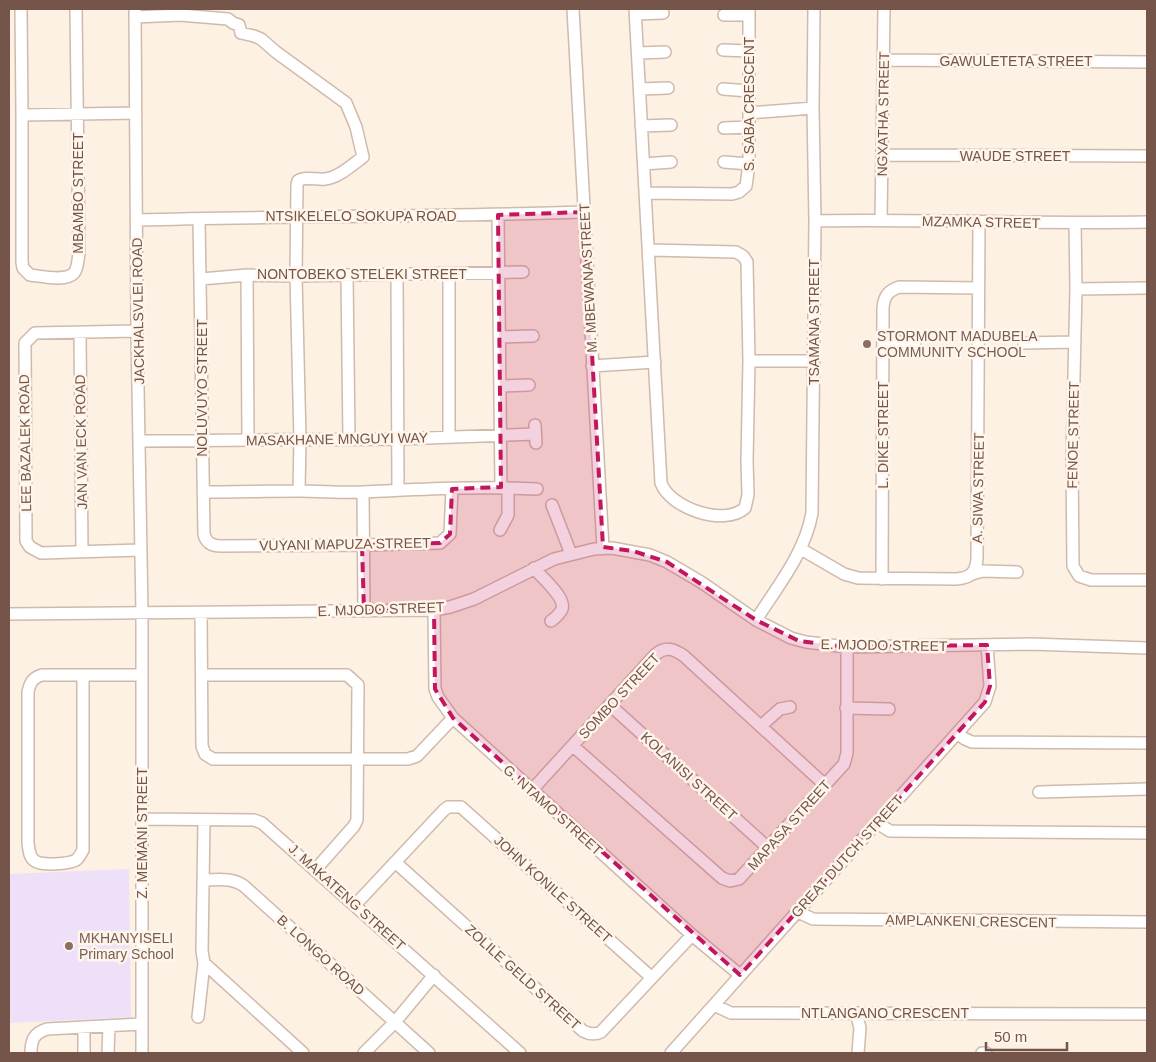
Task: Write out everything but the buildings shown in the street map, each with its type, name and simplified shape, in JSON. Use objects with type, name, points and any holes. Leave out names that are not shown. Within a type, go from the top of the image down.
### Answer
[{"type":"street","name":"MBAMBO STREET","points":[[20,9],[23,268],[30,275],[64,277],[73,273],[77,267],[79,253],[76,9]]},
{"type":"street","name":"M. MBEWANA STREET","points":[[573,9],[603,548]]},
{"type":"street","name":"TSAMANA STREET","points":[[756,620],[801,549],[810,525],[813,502],[814,9]]},
{"type":"street","name":"NGXATHA STREET","points":[[881,220],[884,9]]},
{"type":"street","points":[[650,250],[736,252],[745,258],[748,265],[748,503],[738,514],[722,516],[707,514],[686,507],[669,496],[662,486],[636,11],[663,13]]},
{"type":"street","points":[[724,15],[749,12]]},
{"type":"street","name":"S. SABA CRESCENT","points":[[646,193],[732,194],[740,192],[746,186],[749,164],[749,12]]},
{"type":"street","points":[[135,13],[228,19],[233,23],[239,24],[241,33],[261,40],[346,103],[356,127],[363,157],[334,177],[322,180],[302,178],[298,181],[297,185],[296,276],[300,439],[299,490]]},
{"type":"street","name":"JACKHALSVLEI ROAD","points":[[135,13],[137,331],[142,612]]},
{"type":"street","points":[[723,50],[749,50]]},
{"type":"street","points":[[638,53],[665,52]]},
{"type":"street","name":"GAWULETETA STREET","points":[[884,60],[1147,62]]},
{"type":"street","points":[[640,88],[668,88]]},
{"type":"street","points":[[723,88],[749,91]]},
{"type":"street","points":[[749,113],[813,108]]},
{"type":"street","points":[[22,115],[136,114]]},
{"type":"street","points":[[642,126],[670,125]]},
{"type":"street","points":[[724,128],[748,127]]},
{"type":"street","name":"WAUDE STREET","points":[[883,155],[1147,156]]},
{"type":"street","points":[[644,164],[671,162]]},
{"type":"street","points":[[724,162],[749,164]]},
{"type":"street","name":"NTSIKELELO SOKUPA ROAD","points":[[137,220],[584,212]]},
{"type":"street","points":[[498,215],[500,435],[508,515],[500,530]]},
{"type":"street","name":"NOLUVUYO STREET","points":[[199,218],[201,442],[205,538],[210,544],[221,546]]},
{"type":"street","name":"MZAMKA STREET","points":[[815,221],[1147,222]]},
{"type":"street","name":"A. SIWA STREET","points":[[972,574],[977,559],[980,222]]},
{"type":"street","name":"FENOE STREET","points":[[1075,223],[1076,289],[1072,462],[1073,566],[1079,576],[1091,580],[1147,580]]},
{"type":"street","name":"NONTOBEKO STELEKI STREET","points":[[201,278],[247,275],[398,275],[523,272]]},
{"type":"street","points":[[449,274],[449,436]]},
{"type":"street","points":[[247,275],[248,440]]},
{"type":"street","points":[[347,275],[349,439]]},
{"type":"street","points":[[398,275],[398,489]]},
{"type":"street","name":"L. DIKE STREET","points":[[882,579],[884,302],[890,291],[904,287],[978,288]]},
{"type":"street","points":[[1076,289],[1147,288]]},
{"type":"street","name":"LEE BAZALEK ROAD","points":[[137,331],[35,333],[29,337],[24,345],[27,543],[32,549],[41,553],[140,550]]},
{"type":"street","name":"JAN VAN ECK ROAD","points":[[80,333],[82,551]]},
{"type":"street","points":[[500,337],[533,336]]},
{"type":"street","points":[[883,342],[915,342]]},
{"type":"street","points":[[1024,343],[1075,342]]},
{"type":"street","points":[[749,362],[813,361]]},
{"type":"street","points":[[592,366],[655,362]]},
{"type":"street","points":[[500,386],[529,385]]},
{"type":"street","name":"MASAKHANE MNGUYI WAY","points":[[140,441],[399,439],[535,434]]},
{"type":"street","points":[[203,492],[537,489]]},
{"type":"street","name":"VUYANI MAPUZA STREET","points":[[221,546],[362,545],[440,542],[450,534],[452,490]]},
{"type":"street","points":[[363,492],[364,611]]},
{"type":"street","points":[[552,505],[571,554]]},
{"type":"street","name":"E. MJODO STREET","points":[[9,614],[434,610],[474,599],[554,559],[603,548],[633,550],[667,562],[701,582],[756,620],[799,641],[847,647],[1031,644],[1147,648]]},
{"type":"street","points":[[801,549],[844,574],[858,578],[956,579],[983,570],[1016,572]]},
{"type":"street","points":[[534,568],[558,594],[562,602],[562,610],[552,621]]},
{"type":"street","name":"G. NTAMO STREET","points":[[434,610],[436,689],[438,696],[453,718],[692,935],[740,975]]},
{"type":"street","name":"Z. MEMANI STREET","points":[[142,612],[142,1053]]},
{"type":"street","points":[[201,613],[202,746],[203,750],[213,760],[412,758],[417,756],[453,718]]},
{"type":"street","name":"GREAT DUTCH STREET","points":[[676,1052],[740,975],[985,702],[990,686],[987,645]]},
{"type":"street","name":"MAPASA STREET","points":[[573,746],[722,878],[730,881],[739,879],[842,767],[845,760],[847,647]]},
{"type":"street","name":"SOMBO STREET","points":[[531,790],[656,654],[663,649],[673,649],[684,656],[825,785]]},
{"type":"street","points":[[202,674],[348,675],[353,679],[358,688],[357,820],[354,826],[316,869]]},
{"type":"street","points":[[83,676],[83,850],[76,860],[42,864],[34,861],[31,857],[28,843],[28,692],[30,683],[38,676],[142,675]]},
{"type":"street","name":"KOLANISI STREET","points":[[610,705],[767,848]]},
{"type":"street","points":[[761,726],[780,708],[790,708]]},
{"type":"street","points":[[846,708],[889,709]]},
{"type":"street","points":[[958,734],[965,740],[972,742],[1147,742]]},
{"type":"street","points":[[1039,792],[1147,789]]},
{"type":"street","name":"JOHN KONILE STREET","points":[[395,862],[444,810],[452,807],[461,807],[651,978]]},
{"type":"street","name":"J. MAKATENG STREET","points":[[142,819],[254,820],[262,823],[316,869],[520,1053]]},
{"type":"street","points":[[198,1017],[204,963],[202,951],[204,821]]},
{"type":"street","points":[[877,823],[890,832],[1147,832]]},
{"type":"street","points":[[355,905],[395,862]]},
{"type":"street","name":"ZOLILE GELD STREET","points":[[395,862],[588,1034],[601,1032],[692,935]]},
{"type":"street","name":"B. LONGO ROAD","points":[[203,880],[231,880],[244,886],[429,1053]]},
{"type":"street","name":"AMPLANKENI CRESCENT","points":[[798,912],[812,919],[1147,922]]},
{"type":"street","points":[[204,963],[303,1053]]},
{"type":"street","points":[[364,1053],[394,1022],[434,975]]},
{"type":"street","name":"NTLANGANO CRESCENT","points":[[714,1005],[731,1012],[1147,1014]]},
{"type":"street","points":[[856,1013],[860,1028],[858,1053]]},
{"type":"street","points":[[31,1053],[31,1042],[36,1033],[41,1030],[141,1024]]},
{"type":"street","points":[[108,1053],[109,1026]]},
{"type":"street","points":[[84,1028],[84,1053]]},
{"type":"highlighted area","points":[[584,212],[603,547],[633,551],[667,562],[756,620],[799,641],[847,647],[987,645],[990,686],[985,702],[740,975],[453,718],[435,689],[434,610],[364,611],[362,545],[440,543],[450,534],[452,489],[501,487],[498,215]]},
{"type":"shaded area","name":"MKHANYISELI Primary School","points":[[129,869],[131,1017],[9,1023],[9,874]]},
{"type":"place","name":"STORMONT MADUBELA COMMUNITY SCHOOL","points":[[867,344]]},
{"type":"place","name":"MKHANYISELI Primary School","points":[[69,946]]}]
